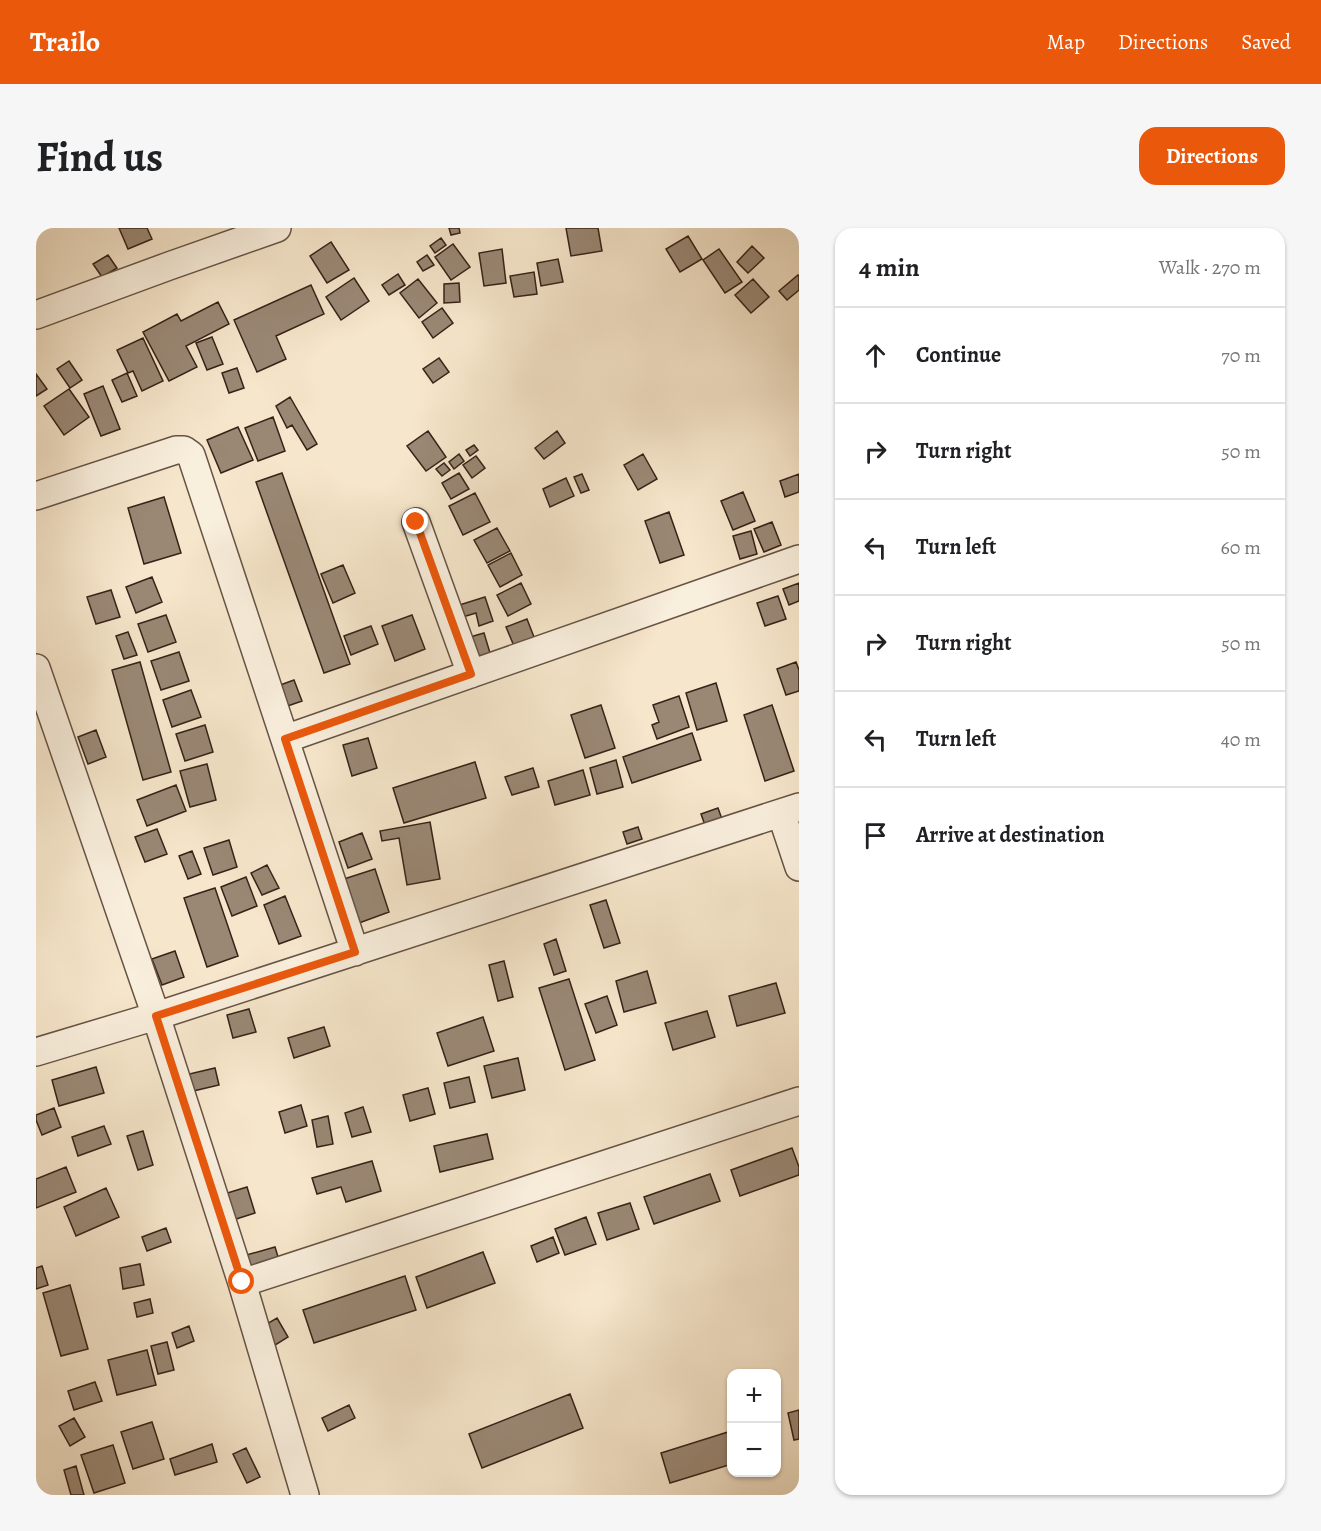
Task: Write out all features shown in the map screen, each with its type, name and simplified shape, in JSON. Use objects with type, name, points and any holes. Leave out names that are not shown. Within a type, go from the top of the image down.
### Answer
[{"type":"street","points":[[36,315],[277,228]]},
{"type":"street","points":[[36,496],[176,450],[184,450],[191,455],[355,952]]},
{"type":"street","points":[[416,522],[471,674]]},
{"type":"street","points":[[285,739],[799,559]]},
{"type":"street","points":[[36,668],[156,1016],[242,1282],[305,1495]]},
{"type":"street","points":[[36,1052],[156,1016],[790,810],[799,867]]},
{"type":"street","points":[[242,1282],[799,1101]]},
{"type":"building","points":[[119,228],[147,228],[152,239],[128,249]]},
{"type":"building","points":[[449,228],[459,228],[460,233],[451,235]]},
{"type":"building","points":[[566,228],[598,228],[602,251],[571,256]]},
{"type":"building","points":[[688,236],[702,259],[680,272],[666,249]]},
{"type":"building","points":[[441,238],[446,245],[435,253],[430,246]]},
{"type":"building","points":[[331,242],[349,270],[327,283],[310,256]]},
{"type":"building","points":[[453,244],[470,267],[451,280],[435,257]]},
{"type":"building","points":[[752,246],[764,258],[748,273],[737,262]]},
{"type":"building","points":[[502,249],[506,283],[484,286],[479,253]]},
{"type":"building","points":[[719,249],[742,282],[725,293],[703,260]]},
{"type":"building","points":[[108,255],[117,268],[102,277],[93,264]]},
{"type":"building","points":[[427,255],[434,265],[423,271],[417,262]]},
{"type":"building","points":[[558,259],[563,282],[541,286],[537,263]]},
{"type":"building","points":[[534,272],[537,294],[514,297],[510,276]]},
{"type":"building","points":[[398,274],[405,285],[389,295],[382,285]]},
{"type":"building","points":[[798,275],[799,290],[787,300],[779,291]]},
{"type":"building","points":[[354,278],[369,301],[341,320],[326,297]]},
{"type":"building","points":[[418,279],[437,303],[419,318],[400,293]]},
{"type":"building","points":[[753,279],[769,297],[751,313],[735,295]]},
{"type":"building","points":[[459,283],[460,302],[444,303],[444,284]]},
{"type":"building","points":[[311,285],[324,314],[276,336],[286,359],[257,372],[234,320]]},
{"type":"building","points":[[218,302],[229,324],[186,346],[197,367],[169,381],[143,332],[177,314],[181,321]]},
{"type":"building","points":[[442,308],[453,323],[433,338],[422,322]]},
{"type":"building","points":[[212,337],[223,364],[207,370],[196,343]]},
{"type":"building","points":[[143,338],[163,381],[142,391],[133,371],[128,373],[117,350]]},
{"type":"building","points":[[439,358],[449,372],[433,383],[423,369]]},
{"type":"building","points":[[69,361],[82,380],[70,388],[57,369]]},
{"type":"building","points":[[237,368],[244,388],[229,393],[222,373]]},
{"type":"building","points":[[127,373],[137,396],[122,402],[112,380]]},
{"type":"building","points":[[36,374],[47,389],[36,396]]},
{"type":"building","points":[[103,386],[120,429],[101,436],[84,394]]},
{"type":"building","points":[[69,389],[89,417],[64,435],[44,406]]},
{"type":"building","points":[[290,397],[317,444],[307,450],[292,425],[287,428],[276,406]]},
{"type":"building","points":[[273,417],[285,451],[258,461],[245,428]]},
{"type":"building","points":[[238,427],[253,460],[221,473],[207,440]]},
{"type":"building","points":[[428,431],[446,457],[426,471],[407,446]]},
{"type":"building","points":[[557,431],[565,443],[544,459],[535,448]]},
{"type":"building","points":[[474,445],[478,450],[470,456],[466,450]]},
{"type":"building","points":[[459,454],[464,461],[454,469],[449,462]]},
{"type":"building","points":[[643,454],[657,479],[638,490],[624,465]]},
{"type":"building","points":[[476,456],[485,468],[472,478],[463,465]]},
{"type":"building","points":[[444,463],[450,470],[442,476],[436,469]]},
{"type":"building","points":[[282,473],[350,664],[324,673],[256,482]]},
{"type":"building","points":[[459,473],[469,489],[451,499],[442,483]]},
{"type":"building","points":[[582,474],[589,490],[581,493],[574,477]]},
{"type":"building","points":[[799,474],[799,492],[785,497],[780,481]]},
{"type":"building","points":[[566,478],[574,496],[550,507],[543,489]]},
{"type":"building","points":[[743,492],[755,521],[733,530],[721,501]]},
{"type":"building","points":[[475,493],[490,522],[463,535],[449,506]]},
{"type":"building","points":[[164,497],[181,553],[144,564],[128,508]]},
{"type":"building","points":[[669,512],[684,555],[660,563],[645,521]]},
{"type":"building","points":[[772,522],[781,545],[764,552],[754,529]]},
{"type":"building","points":[[497,528],[510,551],[487,563],[474,540]]},
{"type":"building","points":[[751,531],[757,554],[740,559],[733,536]]},
{"type":"building","points":[[511,553],[522,575],[500,587],[488,565]]},
{"type":"building","points":[[343,565],[355,593],[333,603],[321,574]]},
{"type":"building","points":[[152,577],[162,602],[136,613],[126,587]]},
{"type":"building","points":[[521,583],[531,604],[508,616],[497,595]]},
{"type":"building","points":[[799,583],[799,601],[789,605],[783,589]]},
{"type":"building","points":[[111,590],[120,617],[96,624],[87,597]]},
{"type":"building","points":[[778,596],[786,619],[765,626],[757,603]]},
{"type":"building","points":[[485,597],[493,621],[479,626],[476,613],[456,619],[453,607]]},
{"type":"building","points":[[166,615],[176,642],[148,652],[138,624]]},
{"type":"building","points":[[412,615],[425,649],[395,661],[382,626]]},
{"type":"building","points":[[527,619],[534,637],[514,646],[506,627]]},
{"type":"building","points":[[371,626],[378,644],[351,655],[344,636]]},
{"type":"building","points":[[128,632],[137,655],[124,659],[116,636]]},
{"type":"building","points":[[484,633],[490,653],[469,659],[463,639]]},
{"type":"building","points":[[179,652],[189,681],[161,690],[151,661]]},
{"type":"building","points":[[140,662],[171,772],[143,780],[112,670]]},
{"type":"building","points":[[796,662],[799,670],[799,691],[786,695],[777,669]]},
{"type":"building","points":[[294,680],[302,701],[279,709],[272,688]]},
{"type":"building","points":[[716,683],[727,721],[697,730],[686,693]]},
{"type":"building","points":[[191,690],[201,717],[172,727],[163,700]]},
{"type":"building","points":[[679,696],[689,727],[657,739],[652,725],[659,722],[653,705]]},
{"type":"building","points":[[601,705],[615,748],[585,758],[571,715]]},
{"type":"building","points":[[772,705],[794,771],[765,781],[744,715]]},
{"type":"building","points":[[205,725],[213,752],[185,761],[176,734]]},
{"type":"building","points":[[96,730],[106,757],[88,764],[78,737]]},
{"type":"building","points":[[692,733],[701,760],[632,783],[623,757]]},
{"type":"building","points":[[368,738],[377,768],[352,776],[343,745]]},
{"type":"building","points":[[616,760],[623,787],[597,794],[590,768]]},
{"type":"building","points":[[475,762],[486,798],[404,823],[393,788]]},
{"type":"building","points":[[207,764],[216,800],[190,807],[180,771]]},
{"type":"building","points":[[533,768],[539,787],[512,795],[505,777]]},
{"type":"building","points":[[583,770],[590,795],[555,805],[548,781]]},
{"type":"building","points":[[176,785],[186,811],[147,826],[137,800]]},
{"type":"building","points":[[718,808],[723,822],[706,828],[701,814]]},
{"type":"building","points":[[430,822],[440,879],[407,885],[399,838],[382,841],[380,831]]},
{"type":"building","points":[[638,827],[642,839],[627,844],[623,832]]},
{"type":"building","points":[[157,829],[167,854],[145,862],[135,837]]},
{"type":"building","points":[[362,833],[372,859],[348,868],[339,842]]},
{"type":"building","points":[[229,840],[237,867],[213,875],[204,848]]},
{"type":"building","points":[[192,851],[201,874],[188,879],[179,856]]},
{"type":"building","points":[[267,865],[279,888],[262,895],[251,873]]},
{"type":"building","points":[[375,869],[389,912],[359,923],[344,879]]},
{"type":"building","points":[[246,877],[257,906],[232,916],[221,887]]},
{"type":"building","points":[[215,888],[238,956],[207,967],[184,898]]},
{"type":"building","points":[[285,896],[301,936],[279,944],[264,905]]},
{"type":"building","points":[[606,900],[620,943],[604,948],[590,905]]},
{"type":"building","points":[[556,939],[566,971],[554,975],[544,944]]},
{"type":"building","points":[[175,951],[184,977],[162,985],[152,959]]},
{"type":"building","points":[[504,961],[513,997],[498,1001],[489,965]]},
{"type":"building","points":[[647,971],[656,1003],[624,1012],[616,981]]},
{"type":"building","points":[[569,979],[595,1060],[565,1070],[539,988]]},
{"type":"building","points":[[776,983],[785,1013],[737,1026],[729,996]]},
{"type":"building","points":[[607,996],[617,1025],[596,1033],[585,1004]]},
{"type":"building","points":[[249,1009],[256,1032],[233,1038],[227,1015]]},
{"type":"building","points":[[707,1011],[715,1037],[673,1050],[665,1023]]},
{"type":"building","points":[[483,1017],[494,1051],[448,1066],[437,1033]]},
{"type":"building","points":[[324,1027],[330,1046],[294,1058],[288,1038]]},
{"type":"building","points":[[518,1058],[525,1090],[492,1098],[484,1066]]},
{"type":"building","points":[[96,1067],[104,1093],[59,1106],[52,1080]]},
{"type":"building","points":[[215,1068],[219,1085],[189,1092],[185,1075]]},
{"type":"building","points":[[469,1077],[475,1102],[450,1108],[444,1083]]},
{"type":"building","points":[[428,1088],[435,1114],[410,1121],[403,1095]]},
{"type":"building","points":[[301,1105],[307,1126],[285,1133],[279,1112]]},
{"type":"building","points":[[363,1107],[371,1132],[352,1137],[345,1113]]},
{"type":"building","points":[[54,1108],[61,1127],[42,1135],[36,1115]]},
{"type":"building","points":[[328,1116],[333,1144],[317,1147],[312,1120]]},
{"type":"building","points":[[104,1126],[111,1144],[78,1156],[72,1137]]},
{"type":"building","points":[[143,1131],[153,1165],[138,1170],[127,1136]]},
{"type":"building","points":[[487,1134],[493,1159],[440,1172],[434,1146]]},
{"type":"building","points":[[792,1148],[799,1167],[799,1175],[740,1196],[731,1170]]},
{"type":"building","points":[[372,1161],[381,1191],[346,1202],[341,1187],[317,1194],[312,1178]]},
{"type":"building","points":[[66,1167],[76,1192],[36,1208],[36,1179]]},
{"type":"building","points":[[710,1174],[720,1201],[654,1224],[644,1197]]},
{"type":"building","points":[[247,1187],[255,1213],[230,1221],[221,1195]]},
{"type":"building","points":[[106,1188],[119,1217],[76,1236],[64,1207]]},
{"type":"building","points":[[630,1203],[639,1229],[607,1240],[598,1213]]},
{"type":"building","points":[[586,1217],[596,1244],[565,1255],[555,1229]]},
{"type":"building","points":[[166,1228],[171,1242],[147,1251],[142,1237]]},
{"type":"building","points":[[553,1237],[559,1253],[537,1262],[531,1246]]},
{"type":"building","points":[[275,1247],[279,1260],[247,1270],[243,1256]]},
{"type":"building","points":[[483,1252],[495,1283],[427,1308],[416,1277]]},
{"type":"building","points":[[140,1264],[144,1285],[123,1289],[120,1268]]},
{"type":"building","points":[[42,1266],[48,1285],[36,1289],[36,1268]]},
{"type":"building","points":[[405,1276],[416,1310],[314,1343],[303,1310]]},
{"type":"building","points":[[70,1285],[88,1349],[61,1356],[43,1293]]},
{"type":"building","points":[[150,1299],[153,1313],[137,1317],[134,1303]]},
{"type":"building","points":[[277,1318],[288,1337],[272,1347],[260,1328]]},
{"type":"building","points":[[189,1326],[194,1341],[177,1348],[172,1333]]},
{"type":"building","points":[[167,1342],[174,1370],[158,1374],[151,1346]]},
{"type":"building","points":[[147,1350],[156,1385],[117,1395],[108,1360]]},
{"type":"building","points":[[95,1382],[102,1401],[74,1410],[68,1391]]},
{"type":"building","points":[[570,1394],[583,1428],[482,1468],[469,1434]]},
{"type":"building","points":[[349,1405],[355,1418],[328,1431],[322,1418]]},
{"type":"building","points":[[799,1410],[799,1439],[794,1440],[788,1413]]},
{"type":"building","points":[[74,1418],[85,1437],[70,1446],[59,1426]]},
{"type":"building","points":[[152,1422],[164,1459],[133,1469],[121,1432]]},
{"type":"building","points":[[727,1432],[727,1466],[670,1483],[661,1453]]},
{"type":"building","points":[[212,1444],[217,1462],[175,1475],[170,1459]]},
{"type":"building","points":[[113,1445],[125,1483],[94,1493],[81,1455]]},
{"type":"building","points":[[246,1448],[260,1477],[247,1483],[233,1454]]},
{"type":"building","points":[[76,1466],[84,1495],[71,1495],[64,1470]]},
{"type":"route","points":[[242,1282],[156,1016],[355,952],[285,739],[471,674],[416,522]]}]
